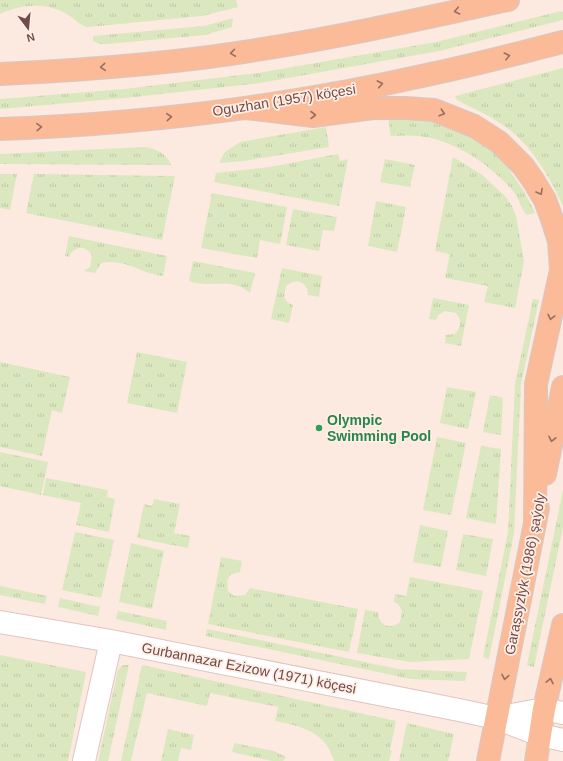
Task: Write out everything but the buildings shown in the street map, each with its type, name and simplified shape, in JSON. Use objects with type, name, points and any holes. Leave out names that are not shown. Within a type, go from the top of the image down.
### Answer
[{"type":"main road","points":[[256,50],[331,22],[434,0]]},
{"type":"main road","points":[[0,74],[104,67],[256,50],[390,25],[508,0]]},
{"type":"main road","name":"Oguzhan (1957) köçesi","points":[[0,129],[191,115],[246,108],[431,74],[563,42]]},
{"type":"main road","points":[[246,108],[313,116],[373,108],[434,110],[474,126],[499,142],[523,166],[533,180],[552,219],[559,241],[561,270],[536,384],[535,522]]},
{"type":"main road","name":"Garaşsyzlyk (1986) şaýoly","points":[[488,761],[563,387]]},
{"type":"main road","points":[[536,761],[540,735],[554,711],[563,625]]},
{"type":"street","name":"Gurbannazar Ezizow (1971) köçesi","points":[[0,622],[111,641],[496,718],[540,735],[563,740]]},
{"type":"street","points":[[84,761],[111,641]]},
{"type":"street","name":"Gurbannazar Ezizow (1971) köçesi","points":[[496,718],[554,711]]},
{"type":"green space","points":[[0,0],[236,0],[238,7],[202,16],[88,27],[82,25],[59,10],[42,6],[25,6],[0,14]]},
{"type":"green space","points":[[561,11],[563,12],[563,20],[439,51],[260,83],[125,98],[0,109],[0,99],[124,89],[258,73],[436,42]]},
{"type":"green space","points":[[233,18],[232,27],[205,35],[107,44],[100,44],[93,41],[93,36],[204,26]]},
{"type":"green space","points":[[563,68],[563,206],[552,183],[531,151],[522,141],[503,125],[457,100],[455,96]]},
{"type":"green space","points":[[388,118],[429,120],[465,134],[482,144],[498,156],[510,171],[524,191],[535,213],[527,215],[513,191],[482,162],[456,147],[430,138],[391,136]]},
{"type":"green space","points":[[326,127],[329,147],[244,161],[219,163],[225,152],[240,142]]},
{"type":"green space","points":[[144,147],[164,154],[171,165],[0,164],[0,154]]},
{"type":"green space","points":[[338,154],[340,161],[348,159],[339,206],[214,182],[216,173],[270,167]]},
{"type":"green space","points":[[453,157],[481,174],[505,196],[512,206],[516,216],[524,261],[515,308],[484,302],[488,286],[445,278],[450,254],[435,251]]},
{"type":"green space","points":[[385,159],[415,165],[410,187],[380,182]]},
{"type":"green space","points":[[0,174],[17,174],[10,210],[0,208]]},
{"type":"green space","points":[[34,174],[175,176],[162,240],[26,213]]},
{"type":"green space","points":[[212,193],[287,207],[280,244],[260,240],[257,258],[201,248]]},
{"type":"green space","points":[[376,201],[406,207],[397,252],[368,246]]},
{"type":"green space","points":[[293,209],[337,217],[334,231],[323,230],[319,251],[286,245]]},
{"type":"green space","points":[[69,236],[167,256],[163,276],[155,275],[126,264],[110,262],[101,263],[95,273],[84,271],[90,267],[92,256],[90,252],[84,248],[80,248],[74,250],[69,257],[65,256]]},
{"type":"green space","points":[[193,261],[255,273],[250,293],[235,285],[204,284],[189,281]]},
{"type":"green space","points":[[282,268],[322,276],[319,297],[308,295],[306,287],[301,282],[297,281],[286,286],[284,297],[288,303],[293,305],[289,323],[271,319]]},
{"type":"green space","points":[[433,298],[469,305],[461,346],[445,343],[446,335],[455,334],[459,329],[460,321],[456,313],[445,311],[438,315],[436,320],[429,319]]},
{"type":"green space","points":[[533,299],[539,300],[521,384],[514,533],[489,659],[483,657],[508,532],[515,384]]},
{"type":"green space","points":[[137,352],[187,362],[177,413],[127,403]]},
{"type":"green space","points":[[0,362],[70,377],[62,413],[52,410],[42,456],[0,447]]},
{"type":"green space","points":[[447,387],[476,392],[468,429],[440,423]]},
{"type":"green space","points":[[490,395],[503,398],[501,435],[483,432]]},
{"type":"green space","points":[[437,437],[466,443],[451,515],[423,510]]},
{"type":"green space","points":[[481,446],[501,449],[496,524],[466,518]]},
{"type":"green space","points":[[0,452],[48,462],[41,495],[0,486]]},
{"type":"green space","points":[[46,478],[108,490],[107,497],[115,499],[109,532],[76,525],[81,503],[43,495]]},
{"type":"green space","points":[[563,490],[563,527],[534,667],[527,665]]},
{"type":"green space","points":[[154,499],[180,504],[174,533],[190,536],[188,548],[137,538],[144,504],[152,506]]},
{"type":"green space","points":[[420,525],[448,531],[441,567],[413,562]]},
{"type":"green space","points":[[75,532],[114,540],[101,598],[62,590]]},
{"type":"green space","points":[[463,534],[493,539],[486,576],[456,570]]},
{"type":"green space","points":[[131,543],[164,551],[152,609],[119,602]]},
{"type":"green space","points":[[221,557],[242,561],[240,572],[231,574],[227,581],[228,591],[234,596],[245,595],[250,588],[358,609],[349,652],[208,624]]},
{"type":"green space","points":[[410,577],[483,591],[469,659],[410,662],[357,653],[365,610],[378,612],[380,620],[385,625],[396,625],[400,622],[402,611],[398,604],[394,602],[395,594],[406,596]]},
{"type":"green space","points":[[0,586],[47,596],[45,604],[0,595]]},
{"type":"green space","points":[[60,598],[100,607],[98,616],[58,607]]},
{"type":"green space","points":[[118,611],[167,621],[166,630],[116,619]]},
{"type":"green space","points":[[207,629],[398,669],[467,672],[465,681],[411,679],[206,636]]},
{"type":"green space","points":[[0,655],[86,672],[68,761],[0,761]]},
{"type":"green space","points":[[123,665],[129,665],[108,761],[98,761],[118,670]]},
{"type":"green space","points":[[142,665],[396,721],[390,750],[392,751],[389,761],[334,761],[325,743],[319,737],[303,728],[275,721],[278,707],[210,693],[207,706],[147,693],[131,761],[121,761]]},
{"type":"green space","points":[[407,723],[454,734],[448,761],[399,761]]},
{"type":"green space","points":[[168,729],[194,735],[191,750],[181,748],[178,761],[161,761]]},
{"type":"green space","points":[[234,743],[274,751],[286,757],[283,761],[272,761],[232,752]]},
{"type":"place","name":"Olympic Swimming Pool","points":[[319,428]]}]
